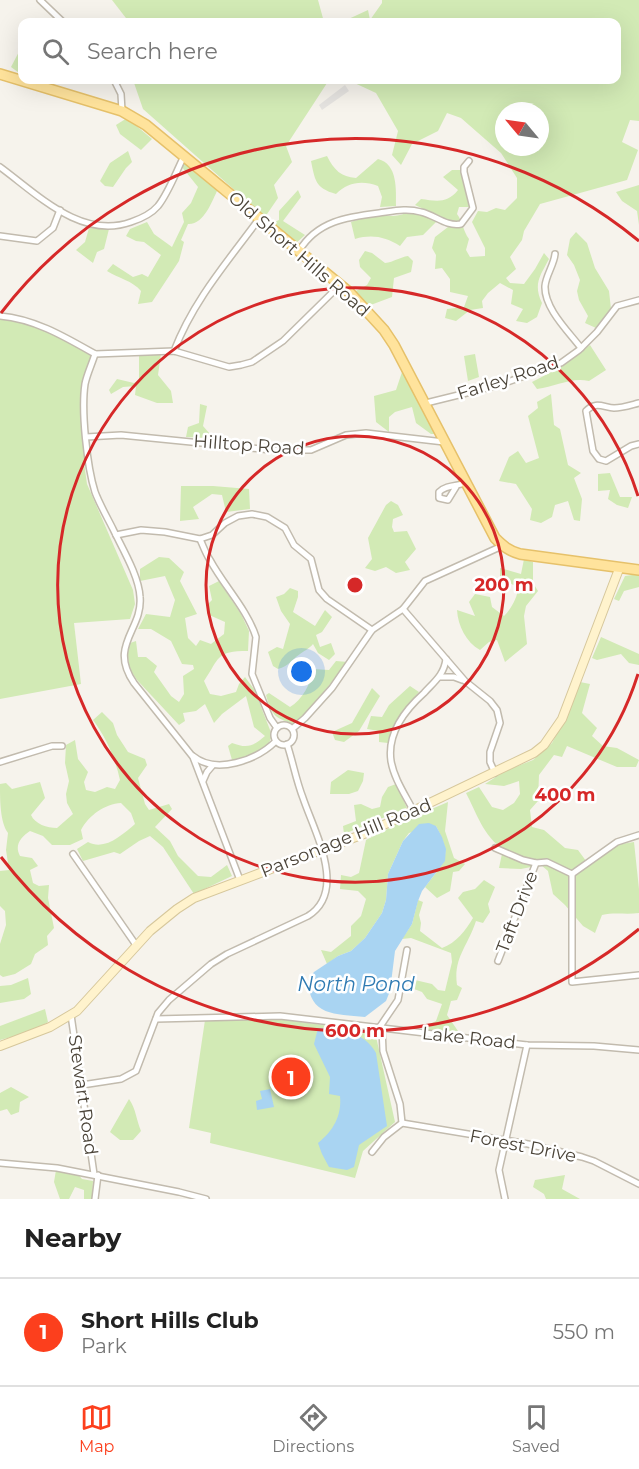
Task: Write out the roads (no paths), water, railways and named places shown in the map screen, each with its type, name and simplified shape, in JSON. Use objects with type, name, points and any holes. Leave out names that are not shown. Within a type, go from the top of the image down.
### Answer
[{"type":"main road","name":"Old Short Hills Road","points":[[0,74],[18,79]]},
{"type":"main road","name":"Old Short Hills Road","points":[[33,84],[122,111],[146,125],[360,304],[384,330],[426,403],[495,538],[502,546]]},
{"type":"main road","points":[[502,546],[511,552],[520,554],[639,570]]},
{"type":"street","points":[[40,0],[59,18]]},
{"type":"street","points":[[116,84],[121,94],[122,111]]},
{"type":"street","points":[[0,167],[79,221],[110,226],[133,222],[147,215],[159,205],[184,156]]},
{"type":"street","points":[[299,251],[317,230],[336,220],[349,217],[401,209],[424,213],[452,224],[460,224],[473,204],[464,172],[464,167],[469,160]]},
{"type":"street","points":[[0,236],[36,242],[53,228],[60,210]]},
{"type":"street","points":[[174,351],[193,308],[259,219]]},
{"type":"street","points":[[555,254],[547,278],[546,296],[551,307],[581,348]]},
{"type":"street","points":[[0,316],[22,319],[42,326],[95,354],[174,351],[229,367],[252,362],[283,341],[340,285]]},
{"type":"street","name":"Farley Road","points":[[426,403],[499,385],[561,363],[597,332],[617,306],[639,300]]},
{"type":"street","points":[[95,354],[84,396],[91,476],[96,495],[127,558],[141,598],[139,610],[124,648],[128,675],[192,755],[240,880]]},
{"type":"street","points":[[639,403],[616,408],[591,406],[586,411],[593,451],[599,459],[606,461],[631,446],[639,444]]},
{"type":"street","name":"Hilltop Road","points":[[86,437],[122,435],[271,450],[311,450],[346,435],[366,433],[444,442]]},
{"type":"street","points":[[456,487],[466,483]]},
{"type":"street","points":[[116,536],[141,530],[200,539],[212,535],[229,520],[242,515],[262,515],[285,528],[298,550],[311,559],[319,590],[327,599],[372,630]]},
{"type":"street","points":[[200,539],[210,560],[254,632],[252,674],[270,718],[277,728]]},
{"type":"street","points":[[292,729],[332,688],[372,630],[403,609],[425,581],[502,546]]},
{"type":"street","name":"Parsonage Hill Road","points":[[0,1046],[35,1033],[71,1015],[136,945],[177,909],[194,898],[322,850],[414,812],[534,753],[544,745],[555,730],[570,699],[620,569]]},
{"type":"street","points":[[403,609],[465,681],[490,701],[500,716],[499,728],[490,752],[490,762],[495,773]]},
{"type":"street","points":[[414,812],[394,772],[391,762],[392,741],[408,707],[440,677],[446,659]]},
{"type":"street","points":[[440,677],[454,677],[465,681]]},
{"type":"street","points":[[285,726],[292,729],[293,738],[287,744],[276,741],[274,733],[277,728],[285,726]]},
{"type":"street","points":[[192,755],[204,763],[213,765],[244,760],[276,741]]},
{"type":"street","points":[[82,1085],[121,1079],[136,1071],[161,1007],[211,964],[320,908],[324,900],[327,878],[322,850],[294,773],[287,744]]},
{"type":"street","points":[[0,762],[52,746],[62,746]]},
{"type":"street","points":[[203,783],[207,772],[213,765]]},
{"type":"street","points":[[572,874],[617,842],[639,835]]},
{"type":"street","points":[[495,848],[523,860],[536,863],[547,862],[572,874]]},
{"type":"street","points":[[73,854],[136,945]]},
{"type":"street","name":"Taft Drive","points":[[498,961],[536,863]]},
{"type":"street","points":[[572,874],[572,982],[639,975]]},
{"type":"street","points":[[372,1152],[384,1137],[402,1123],[400,1104],[383,1051],[380,1028],[398,1000],[407,950]]},
{"type":"street","name":"Stewart Road","points":[[71,1015],[96,1175],[95,1199]]},
{"type":"street","name":"Lake Road","points":[[156,1019],[280,1016],[527,1045],[594,1046],[639,1050]]},
{"type":"street","points":[[505,1199],[499,1170],[527,1045]]},
{"type":"street","name":"Forest Drive","points":[[402,1123],[505,1140],[594,1161],[639,1184]]},
{"type":"street","points":[[0,1163],[57,1168],[206,1199]]},
{"type":"water","name":"North Pond","points":[[429,823],[436,826],[442,837],[446,849],[445,861],[422,891],[412,924],[395,951],[390,991],[386,1001],[365,1017],[334,1013],[319,1007],[313,1001],[308,980],[314,972],[338,956],[351,951],[365,938],[382,913],[386,900],[388,874],[403,841],[419,824]]},
{"type":"water","points":[[318,1028],[335,1029],[359,1036],[376,1053],[387,1126],[359,1145],[354,1167],[347,1170],[329,1167],[318,1143],[328,1133],[338,1116],[340,1096],[329,1094],[330,1077],[314,1044]]},
{"type":"water","points":[[270,1089],[274,1107],[257,1110],[256,1101],[262,1099],[260,1091]]},
{"type":"place","name":"Short Hills Club","points":[[291,1077]]}]
